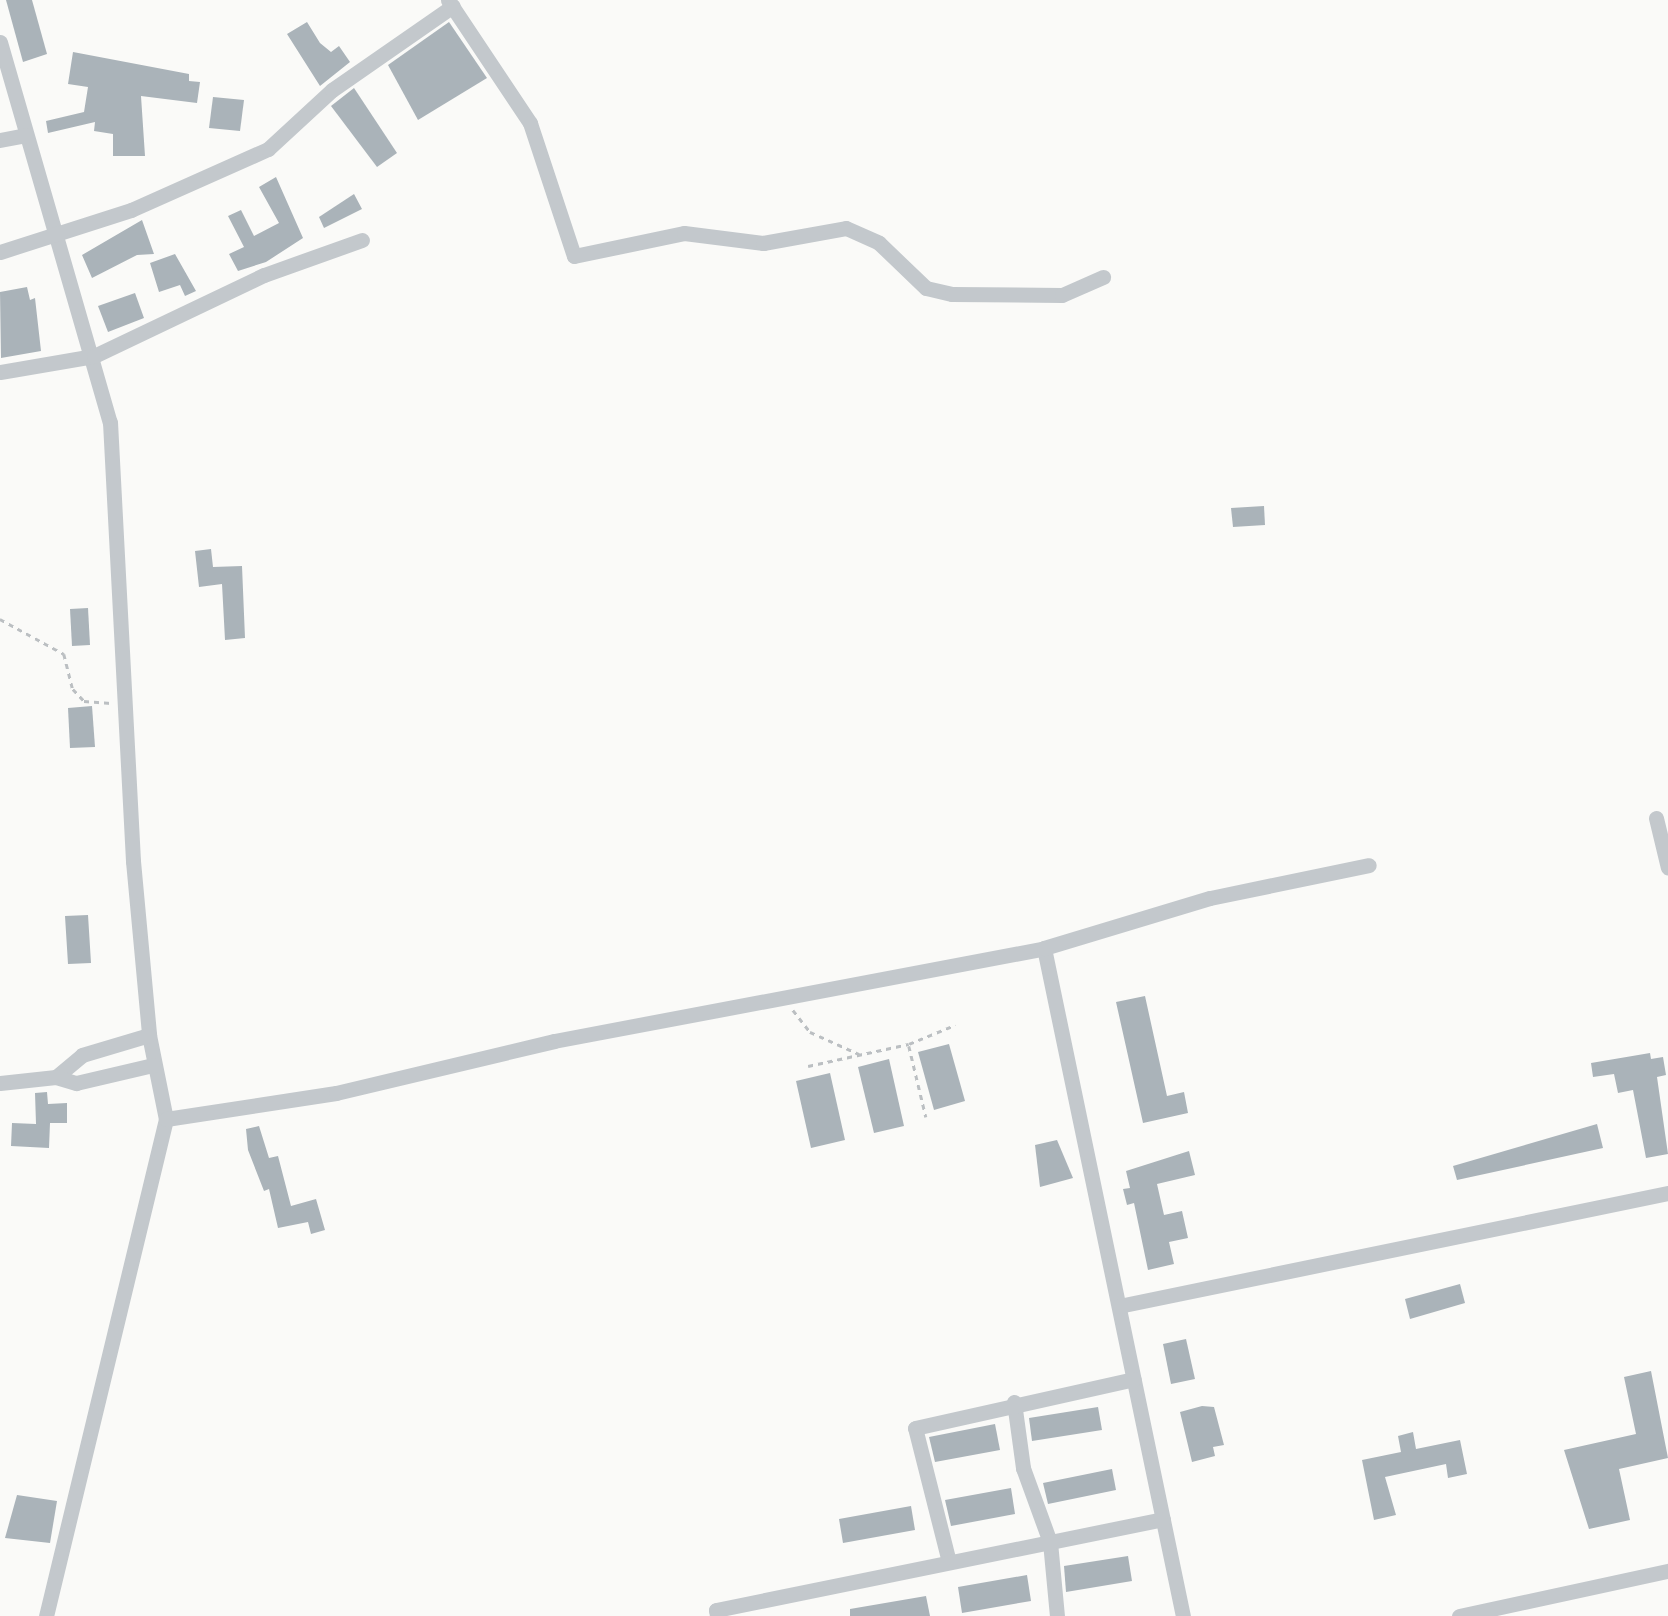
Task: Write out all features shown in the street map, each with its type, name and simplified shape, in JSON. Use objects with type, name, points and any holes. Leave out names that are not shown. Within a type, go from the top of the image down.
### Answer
[{"type":"street","points":[[0,252],[56,238],[268,148],[332,90],[450,3],[530,124],[574,256],[684,233],[762,243],[846,228],[879,243],[926,288],[952,294],[1062,295],[1103,277]]},
{"type":"street","points":[[0,42],[94,356],[117,484],[123,704],[148,1035],[166,1119],[46,1616]]},
{"type":"street","points":[[0,140],[26,136]]},
{"type":"street","points":[[0,372],[94,356],[264,275],[362,240]]},
{"type":"street","points":[[1656,818],[1668,868]]},
{"type":"street","points":[[166,1119],[336,1092],[782,995],[1044,948],[1210,898],[1369,866]]},
{"type":"street","points":[[1044,948],[1182,1616]]},
{"type":"street","points":[[56,1077],[82,1056],[148,1035]]},
{"type":"street","points":[[0,1084],[56,1077],[76,1082],[153,1065]]},
{"type":"street","points":[[1120,1306],[1668,1193]]},
{"type":"street","points":[[949,1562],[915,1428],[1014,1402],[1134,1379]]},
{"type":"street","points":[[1014,1402],[1023,1468],[1050,1542],[1057,1616]]},
{"type":"street","points":[[717,1616],[716,1610],[1163,1519]]},
{"type":"street","points":[[1459,1616],[1668,1572]]},
{"type":"path","points":[[0,619],[64,654],[72,689],[84,701],[123,704]]},
{"type":"path","points":[[782,995],[810,1032],[860,1055]]},
{"type":"path","points":[[808,1066],[909,1044],[955,1025]]},
{"type":"path","points":[[909,1044],[926,1117]]},
{"type":"building","points":[[6,0],[32,0],[47,54],[23,62]]},
{"type":"building","points":[[307,22],[320,43],[331,52],[339,46],[350,62],[320,86],[287,34]]},
{"type":"building","points":[[449,22],[487,78],[418,120],[388,65]]},
{"type":"building","points":[[73,52],[189,74],[189,81],[200,82],[197,103],[141,96],[145,156],[113,156],[113,134],[94,131],[95,122],[48,133],[46,121],[84,112],[88,87],[68,84]]},
{"type":"building","points":[[354,88],[397,153],[377,167],[331,106]]},
{"type":"building","points":[[213,97],[244,100],[240,131],[209,128]]},
{"type":"building","points":[[276,177],[303,238],[266,262],[238,271],[229,254],[244,247],[228,216],[241,210],[254,236],[279,223],[259,187]]},
{"type":"building","points":[[354,194],[362,209],[324,228],[319,217]]},
{"type":"building","points":[[142,220],[154,254],[137,255],[92,278],[82,255]]},
{"type":"building","points":[[175,254],[196,291],[185,296],[180,285],[159,292],[150,263]]},
{"type":"building","points":[[27,287],[30,300],[35,298],[41,351],[1,358],[0,292]]},
{"type":"building","points":[[135,293],[144,318],[108,332],[98,306]]},
{"type":"building","points":[[1264,506],[1265,525],[1233,527],[1231,508]]},
{"type":"building","points":[[211,549],[213,567],[242,566],[245,638],[225,640],[222,584],[199,587],[195,551]]},
{"type":"building","points":[[88,608],[90,645],[72,646],[70,609]]},
{"type":"building","points":[[92,706],[95,747],[70,748],[68,708]]},
{"type":"building","points":[[88,915],[91,963],[68,964],[65,916]]},
{"type":"building","points":[[1145,996],[1167,1096],[1184,1092],[1188,1113],[1143,1123],[1116,1002]]},
{"type":"building","points":[[949,1044],[965,1101],[934,1110],[918,1052]]},
{"type":"building","points":[[1650,1053],[1651,1059],[1663,1057],[1666,1075],[1657,1077],[1668,1154],[1646,1158],[1633,1090],[1618,1093],[1614,1074],[1593,1077],[1591,1063]]},
{"type":"building","points":[[889,1059],[904,1126],[874,1133],[858,1067]]},
{"type":"building","points":[[830,1073],[845,1140],[811,1148],[796,1081]]},
{"type":"building","points":[[47,1092],[48,1104],[67,1103],[67,1123],[50,1123],[49,1148],[11,1146],[12,1123],[36,1124],[35,1093]]},
{"type":"building","points":[[1597,1124],[1603,1148],[1457,1180],[1453,1166]]},
{"type":"building","points":[[259,1126],[269,1158],[278,1156],[291,1206],[316,1199],[325,1230],[311,1234],[308,1222],[278,1228],[269,1189],[264,1191],[248,1150],[246,1129]]},
{"type":"building","points":[[1057,1140],[1073,1178],[1040,1187],[1035,1145]]},
{"type":"building","points":[[1189,1151],[1195,1175],[1157,1184],[1164,1215],[1182,1211],[1188,1238],[1169,1242],[1174,1264],[1148,1270],[1134,1203],[1127,1205],[1123,1189],[1130,1188],[1126,1171]]},
{"type":"building","points":[[1460,1284],[1465,1303],[1410,1319],[1405,1299]]},
{"type":"building","points":[[1186,1339],[1195,1379],[1171,1384],[1163,1344]]},
{"type":"building","points":[[1651,1371],[1668,1458],[1619,1469],[1630,1520],[1589,1529],[1564,1450],[1636,1434],[1624,1377]]},
{"type":"building","points":[[1098,1407],[1102,1430],[1032,1441],[1029,1418]]},
{"type":"building","points":[[1214,1407],[1224,1445],[1213,1447],[1215,1456],[1192,1462],[1180,1412]]},
{"type":"building","points":[[995,1424],[1000,1450],[935,1462],[929,1437]]},
{"type":"building","points":[[1413,1432],[1416,1449],[1460,1440],[1467,1474],[1448,1478],[1446,1464],[1385,1477],[1396,1515],[1374,1520],[1362,1460],[1401,1452],[1398,1436]]},
{"type":"building","points":[[1112,1469],[1116,1490],[1048,1504],[1043,1483]]},
{"type":"building","points":[[1011,1488],[1015,1514],[951,1526],[945,1500]]},
{"type":"building","points":[[17,1495],[57,1501],[50,1543],[5,1538]]},
{"type":"building","points":[[911,1506],[915,1530],[843,1543],[839,1519]]},
{"type":"building","points":[[1128,1556],[1132,1581],[1066,1592],[1064,1566]]},
{"type":"building","points":[[1027,1575],[1031,1601],[962,1613],[958,1587]]},
{"type":"building","points":[[926,1596],[930,1616],[850,1616],[850,1609]]}]
